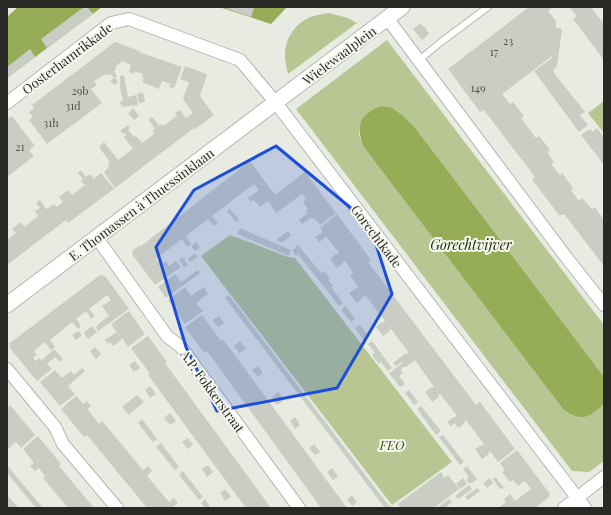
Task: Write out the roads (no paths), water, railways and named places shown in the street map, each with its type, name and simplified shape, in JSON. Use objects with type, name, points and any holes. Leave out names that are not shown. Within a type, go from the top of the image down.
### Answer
[{"type":"street","name":"Wielewaalplein","points":[[276,103],[402,7]]},
{"type":"street","points":[[387,18],[604,305]]},
{"type":"street","name":"Gorechtkade","points":[[129,19],[240,60],[276,103],[585,508]]},
{"type":"street","name":"Oosterhamrikkade","points":[[7,103],[111,23],[129,19]]},
{"type":"street","name":"E. Thomassen à Thuessinklaan","points":[[7,305],[276,103]]},
{"type":"street","name":"A.P. Fokkerstraat","points":[[97,238],[167,336],[182,347],[299,508]]},
{"type":"street","points":[[7,369],[55,427],[64,444],[117,508]]},
{"type":"street","points":[[564,508],[604,477]]},
{"type":"lane","points":[[418,60],[488,7]]},
{"type":"water","points":[[18,7],[102,7],[7,78],[7,17]]},
{"type":"water","points":[[219,7],[287,7],[271,24]]},
{"type":"water","name":"Gorechtvijver","points":[[381,106],[392,108],[402,115],[416,129],[604,377],[604,404],[595,412],[588,416],[580,417],[564,410],[363,146],[360,132],[361,122],[368,113]]},
{"type":"park label","name":"FEO","points":[[392,444]]}]
